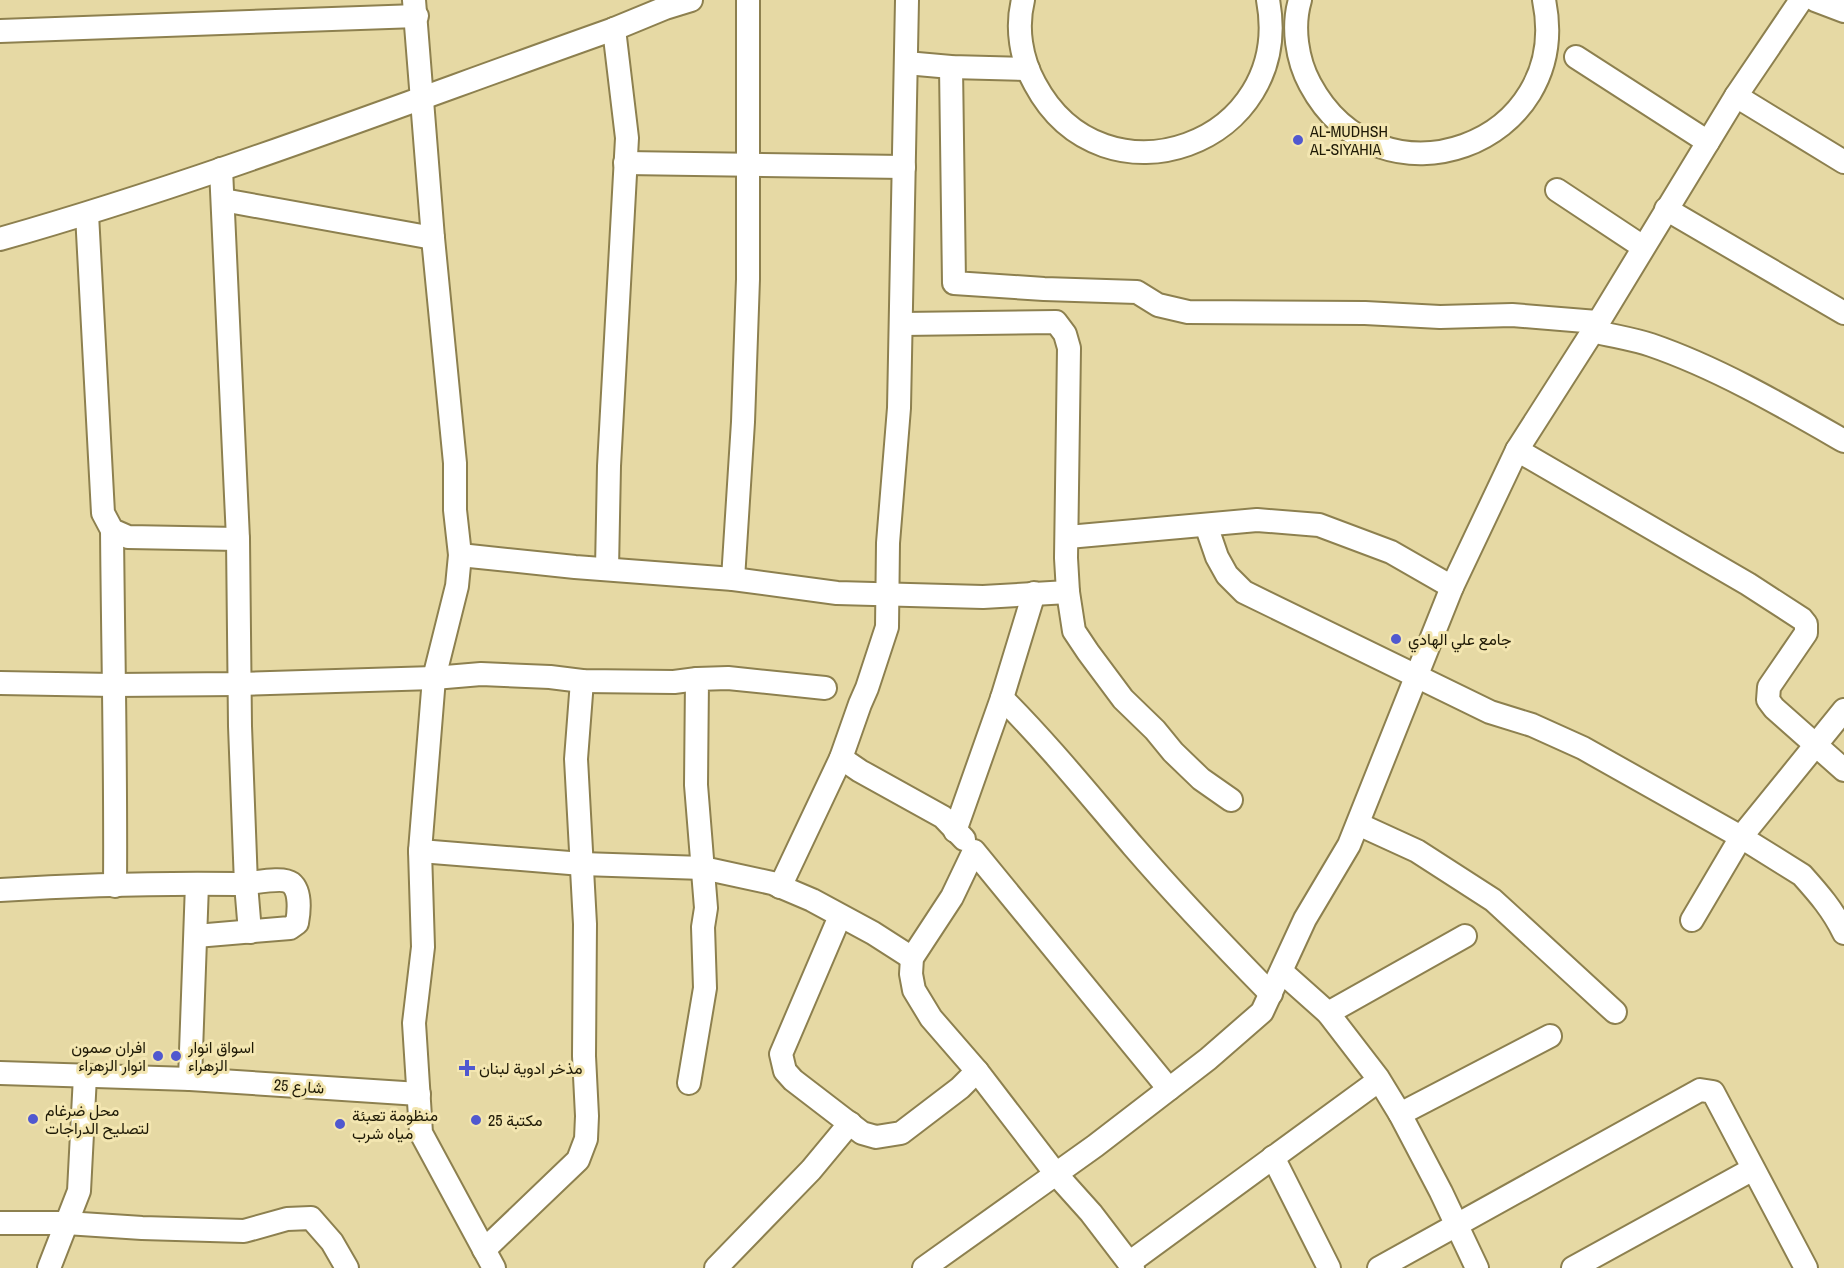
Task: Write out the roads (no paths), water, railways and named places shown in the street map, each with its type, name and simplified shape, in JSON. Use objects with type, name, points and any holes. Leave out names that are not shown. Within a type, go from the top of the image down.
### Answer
[{"type":"street","points":[[0,239],[87,214],[221,169],[691,0]]},
{"type":"street","points":[[733,579],[746,361],[748,0]]},
{"type":"street","points":[[780,887],[841,758],[887,627],[888,543],[900,408],[907,0]]},
{"type":"street","points":[[1023,0],[1020,22],[1021,41],[1028,69],[1040,94],[1051,109],[1079,134],[1105,146],[1132,152],[1170,151],[1205,138],[1221,128],[1247,102],[1264,68],[1269,50],[1271,32],[1268,0]]},
{"type":"street","points":[[1300,0],[1297,32],[1301,61],[1316,95],[1340,124],[1372,144],[1409,153],[1446,152],[1464,147],[1489,135],[1511,117],[1523,103],[1541,70],[1547,33],[1544,0]]},
{"type":"street","points":[[924,1268],[1056,1174],[1169,1089],[1262,1012],[1305,919],[1349,845],[1452,587],[1517,450],[1736,96],[1802,0]]},
{"type":"street","points":[[1815,0],[1844,11]]},
{"type":"street","points":[[0,31],[416,8],[432,238],[455,463],[455,510],[460,555],[457,586],[434,678],[420,851],[423,947],[414,1023],[421,1133],[489,1259],[578,1160],[586,1139],[585,924],[576,759],[582,681]]},
{"type":"street","points":[[607,569],[609,466],[627,138],[614,29]]},
{"type":"street","points":[[1271,32],[1297,32]]},
{"type":"street","points":[[1576,57],[1708,142]]},
{"type":"street","points":[[906,63],[1028,69]]},
{"type":"street","points":[[951,67],[954,283],[1137,292],[1158,305],[1188,312],[1365,313],[1440,317],[1512,315],[1595,326],[1650,345],[1699,366],[1778,404],[1844,441]]},
{"type":"street","points":[[1736,96],[1844,162]]},
{"type":"street","points":[[625,163],[904,167]]},
{"type":"street","points":[[221,169],[238,539],[239,684],[246,884],[250,933]]},
{"type":"street","points":[[1557,190],[1643,247]]},
{"type":"street","points":[[223,200],[432,238]]},
{"type":"street","points":[[1666,209],[1844,313]]},
{"type":"street","points":[[87,214],[103,513],[112,530],[113,686],[117,764],[115,886]]},
{"type":"street","points":[[902,324],[1056,322],[1065,334],[1069,348],[1068,592],[1074,631],[1123,699],[1201,779],[1231,800]]},
{"type":"street","points":[[1517,450],[1748,584],[1802,619],[1806,624],[1806,633],[1769,687],[1768,700],[1774,708],[1844,770]]},
{"type":"street","points":[[1068,537],[1257,520],[1319,525],[1391,552],[1452,587]]},
{"type":"street","points":[[1206,525],[1217,558],[1227,575],[1244,592],[1490,712],[1532,725],[1583,748],[1741,837],[1802,875],[1834,913],[1844,933]]},
{"type":"street","points":[[112,530],[128,537],[238,539]]},
{"type":"street","points":[[460,555],[733,579],[837,593],[983,597],[1068,592]]},
{"type":"street","points":[[956,831],[1002,698],[1034,593]]},
{"type":"street","points":[[0,683],[113,686],[239,684],[434,678],[481,674],[582,681],[674,682],[728,678],[825,688]]},
{"type":"street","points":[[688,1083],[705,988],[703,927],[706,908],[696,785],[697,679]]},
{"type":"street","points":[[1002,698],[1067,767],[1213,934],[1271,994]]},
{"type":"street","points":[[1692,920],[1741,837],[1844,710]]},
{"type":"street","points":[[841,758],[943,817],[974,851],[1169,1089]]},
{"type":"street","points":[[1358,824],[1417,851],[1493,900],[1615,1012]]},
{"type":"street","points":[[420,851],[582,864],[703,868],[780,887],[812,900],[873,933],[912,958]]},
{"type":"street","points":[[974,851],[952,897],[912,958],[911,974],[914,990],[931,1018],[977,1071],[1056,1174],[1091,1213],[1131,1265],[1378,1081]]},
{"type":"street","points":[[0,890],[246,884],[282,880],[291,883],[297,891],[297,923],[290,928],[196,936]]},
{"type":"street","points":[[190,1078],[197,884]]},
{"type":"street","points":[[840,916],[781,1054],[785,1071],[793,1080],[862,1132],[876,1137],[901,1132],[960,1088],[977,1071]]},
{"type":"street","points":[[1328,1013],[1465,936]]},
{"type":"street","points":[[1282,972],[1328,1013],[1400,1114],[1458,1225],[1477,1268]]},
{"type":"street","points":[[1400,1114],[1550,1036]]},
{"type":"street","name":"شارع 25","points":[[0,1073],[190,1078],[419,1094]]},
{"type":"street","points":[[49,1268],[79,1191],[84,1130],[85,1076]]},
{"type":"street","points":[[1379,1268],[1700,1090],[1713,1092],[1806,1268]]},
{"type":"street","points":[[716,1268],[811,1170],[850,1123]]},
{"type":"street","points":[[1273,1157],[1329,1268]]},
{"type":"street","points":[[1573,1268],[1753,1168]]},
{"type":"street","points":[[0,1223],[66,1223],[244,1231],[287,1219],[311,1218],[332,1242],[347,1268]]},
{"type":"place","name":"AL-MUDHSH AL-SIYAHIA","points":[[1298,140]]},
{"type":"place","name":"جامع علي الهادي","points":[[1396,639]]},
{"type":"place","name":"افران صمون انوار الزهراء","points":[[158,1056]]},
{"type":"place","name":"اسواق انوار الزهراء","points":[[176,1056]]},
{"type":"place","name":"مذخر ادوية لبنان","points":[[467,1068]]},
{"type":"place","name":"محل ضرغام لتصليح الدراجات","points":[[33,1119]]},
{"type":"place","name":"مكتبة 25","points":[[476,1120]]},
{"type":"place","name":"منظومة تعبئة مياه شرب","points":[[340,1124]]}]
